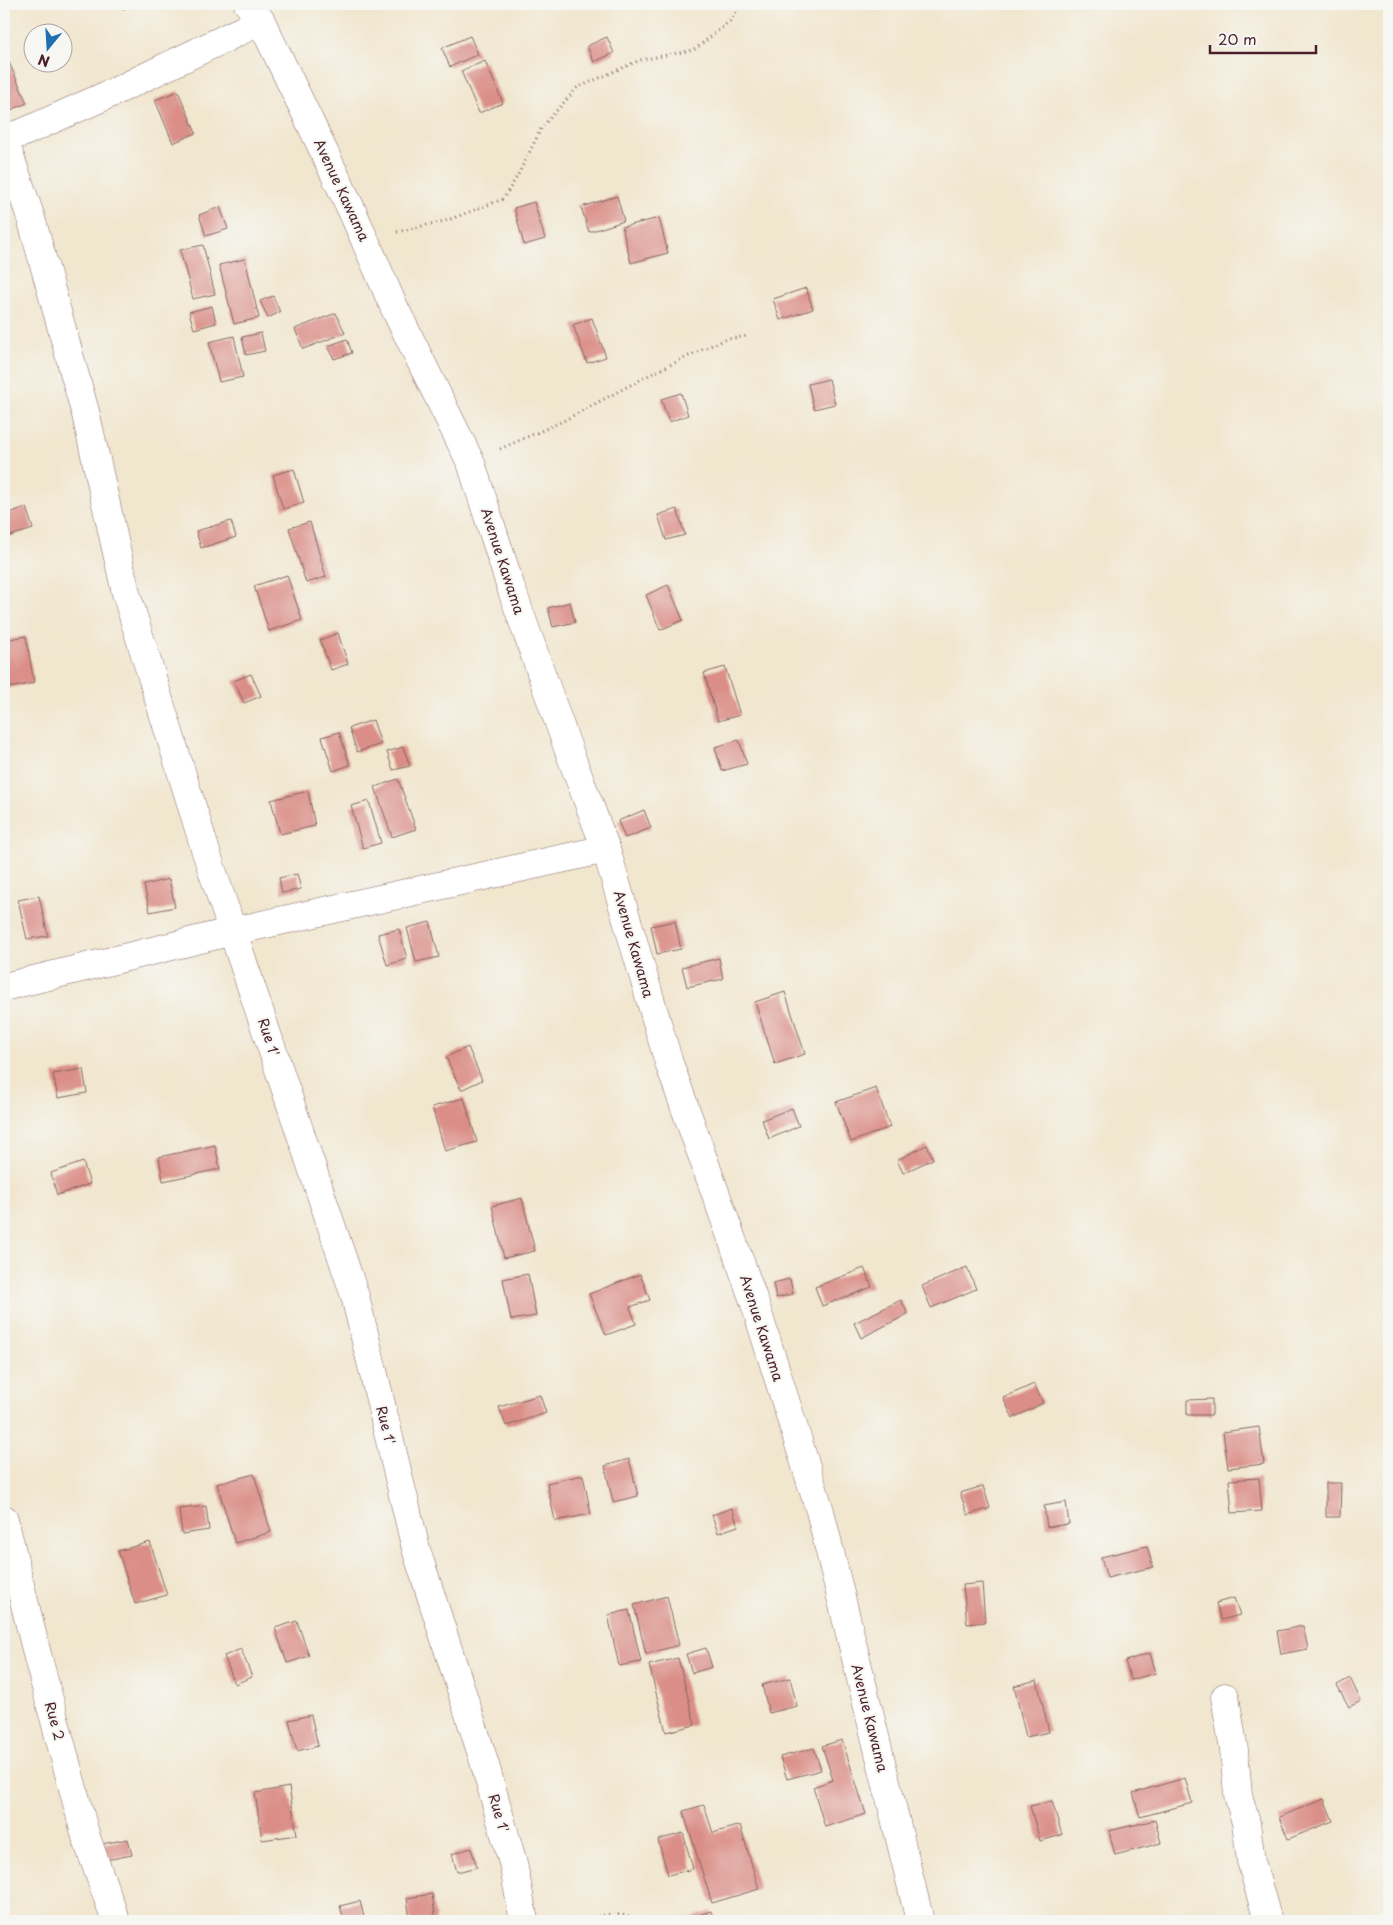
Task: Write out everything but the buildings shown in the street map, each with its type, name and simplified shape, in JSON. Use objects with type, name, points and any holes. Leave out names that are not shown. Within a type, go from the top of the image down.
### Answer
[{"type":"street","name":"Avenue Kawama","points":[[254,12],[364,239],[394,307],[471,463],[517,605],[606,849],[669,1063],[754,1301],[820,1511],[920,1921]]},
{"type":"street","points":[[4,138],[22,133],[116,91],[254,12]]},
{"type":"street","name":"Rue 1'","points":[[4,138],[31,218],[86,415],[126,594],[206,852],[354,1296],[416,1549],[483,1758],[513,1863],[524,1921]]},
{"type":"street","points":[[4,987],[234,932],[606,849]]},
{"type":"street","name":"Rue 2","points":[[4,1519],[38,1658],[86,1837],[116,1921]]},
{"type":"street","points":[[1225,1697],[1235,1757],[1238,1795],[1246,1823],[1251,1861],[1268,1921]]},
{"type":"path","points":[[364,239],[448,220],[503,199],[518,175],[542,127],[577,88],[640,60],[694,50],[730,22],[742,4]]},
{"type":"path","points":[[471,463],[526,436],[561,422],[651,374],[712,345],[727,339],[748,336]]},
{"type":"path","points":[[584,1921],[599,1915],[625,1914],[638,1921]]}]
